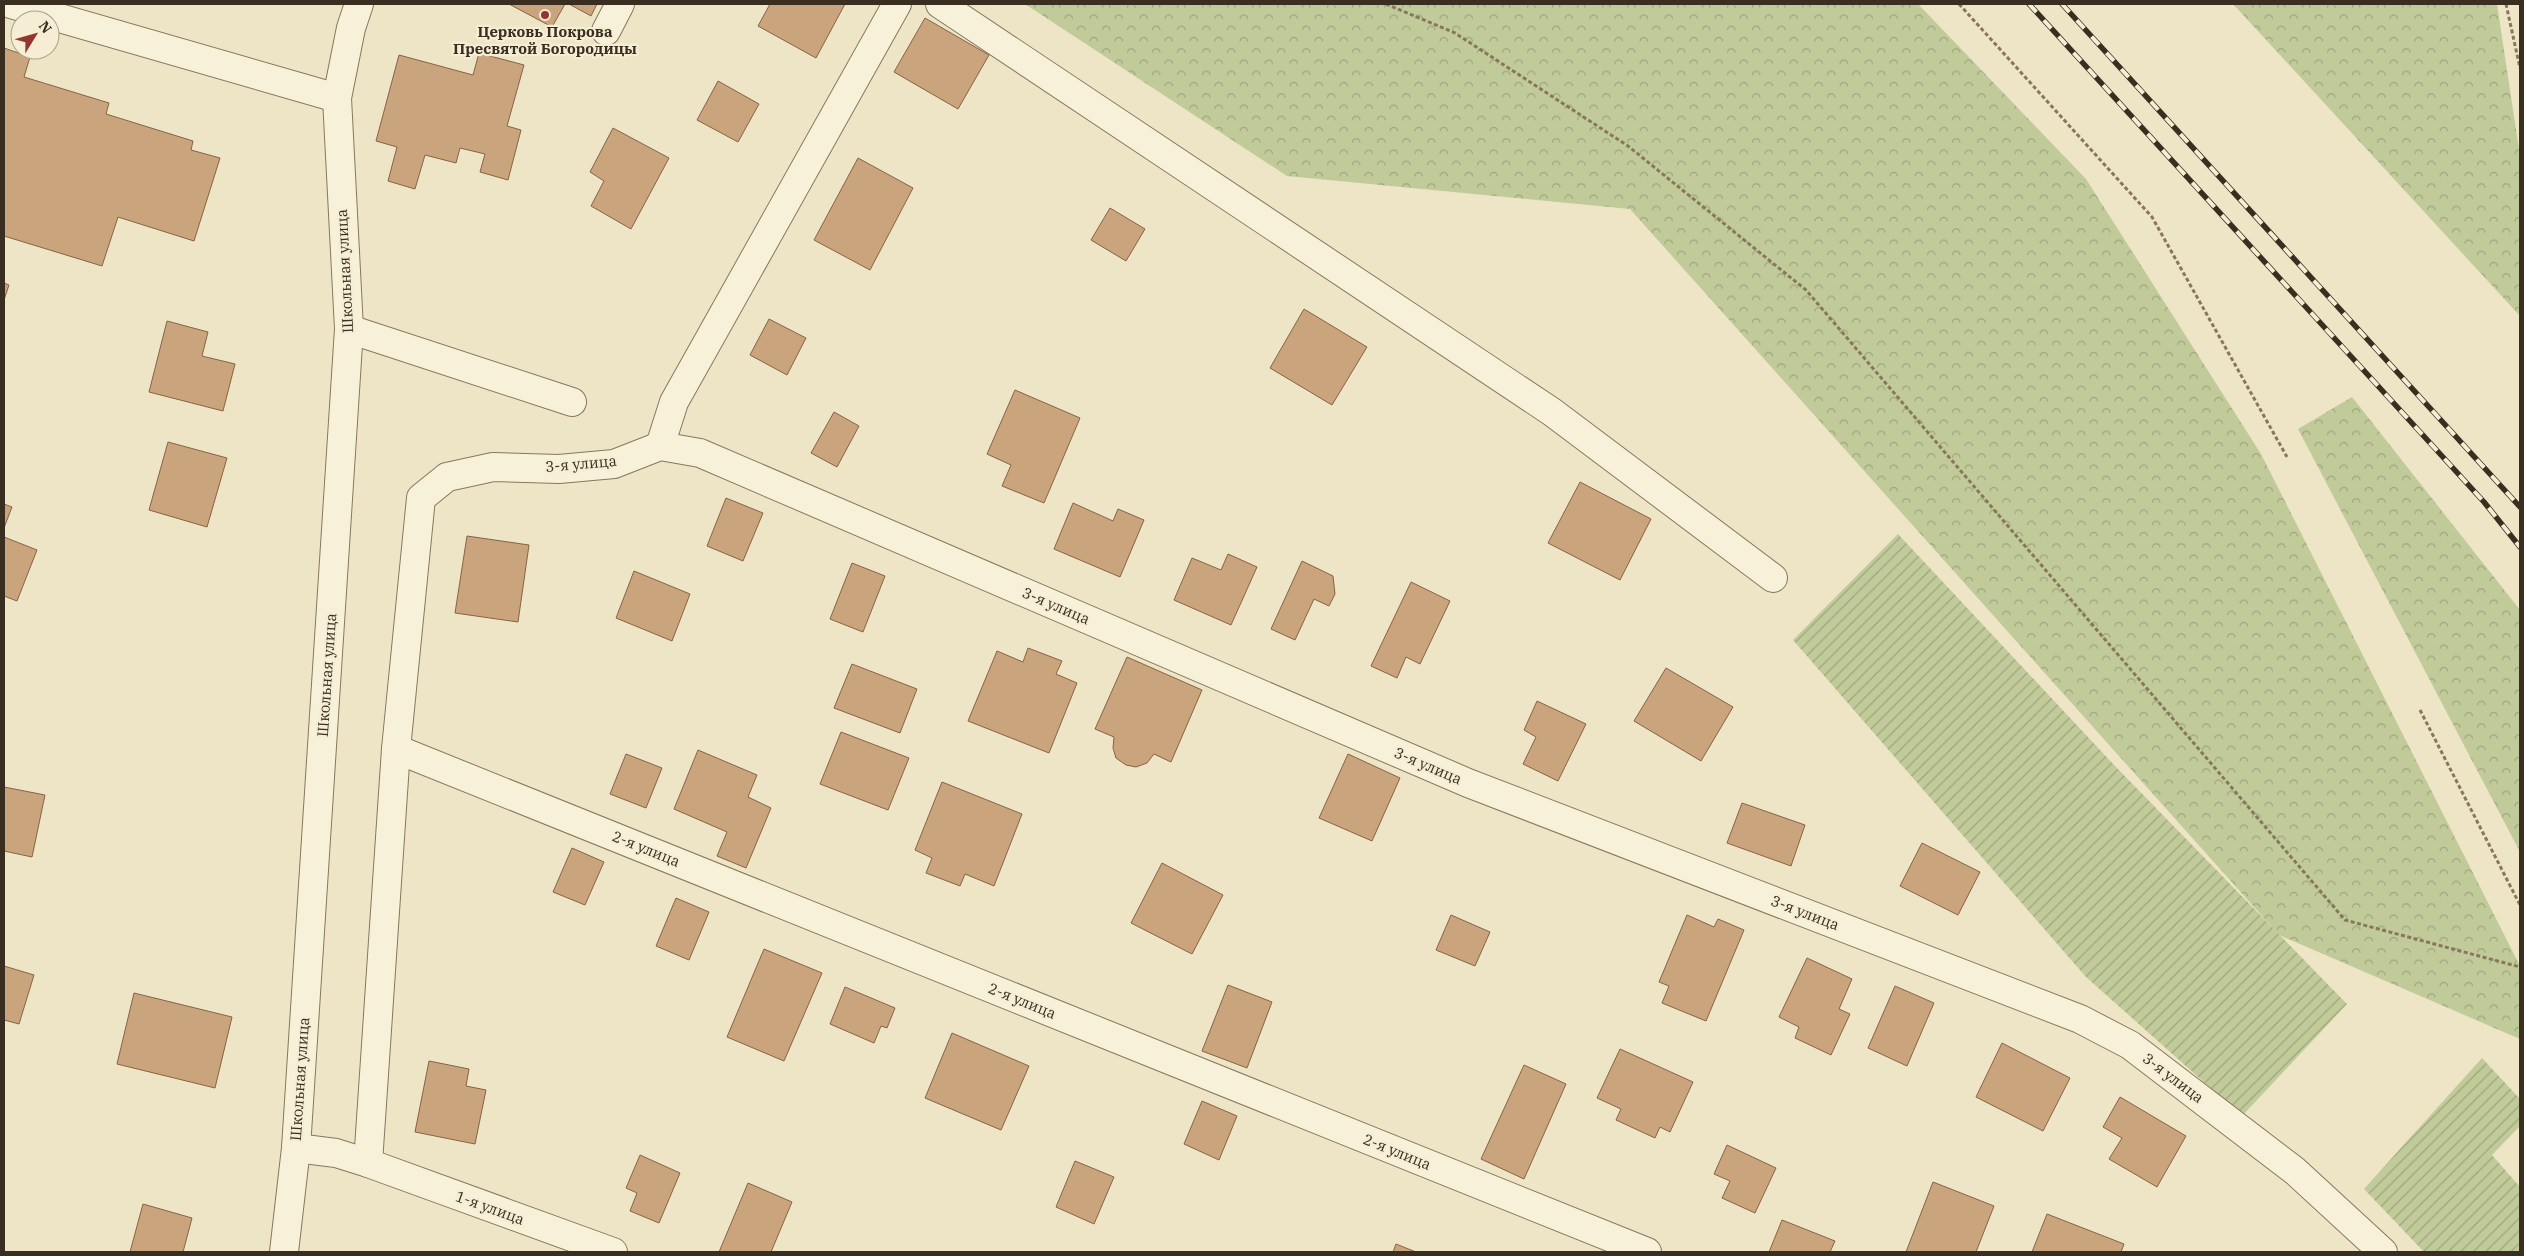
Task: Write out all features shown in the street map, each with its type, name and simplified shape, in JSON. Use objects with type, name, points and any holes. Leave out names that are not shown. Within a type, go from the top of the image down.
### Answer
[{"type":"street","points":[[11,4],[337,98]]},
{"type":"street","name":"Школьная улица","points":[[284,1252],[296,1148],[349,329],[337,98],[351,28],[359,4]]},
{"type":"street","points":[[606,31],[620,4]]},
{"type":"street","points":[[660,446],[674,402],[897,4]]},
{"type":"street","points":[[940,4],[1552,412],[1773,578]]},
{"type":"street","points":[[349,329],[572,402]]},
{"type":"street","name":"3-я улица","points":[[396,749],[421,498],[448,477],[493,467],[559,469],[614,464],[660,446],[700,453],[1468,783],[2080,1019],[2130,1045],[2295,1171],[2383,1252]]},
{"type":"street","points":[[368,1163],[396,749]]},
{"type":"street","name":"2-я улица","points":[[396,749],[1647,1252]]},
{"type":"street","name":"1-я улица","points":[[296,1148],[336,1153],[368,1163],[613,1252]]},
{"type":"path","points":[[1386,4],[1455,33],[1628,146],[1806,290],[2345,920],[2520,967]]},
{"type":"path","points":[[1959,4],[2152,217],[2287,457]]},
{"type":"path","points":[[2506,4],[2520,68]]},
{"type":"path","points":[[2420,710],[2520,905]]},
{"type":"green space","points":[[1025,4],[1918,4],[2086,179],[2261,454],[2520,966],[2520,1039],[2279,935],[1630,209],[1287,176]]},
{"type":"green space","points":[[2233,4],[2497,4],[2520,156],[2520,316]]},
{"type":"green space","points":[[2352,397],[2520,610],[2520,852],[2298,429]]},
{"type":"green space","points":[[1898,534],[2115,766],[2347,1004],[2242,1116],[2086,977],[1793,640]]},
{"type":"green space","points":[[2482,1058],[2520,1099],[2520,1126],[2492,1155],[2520,1187],[2520,1252],[2424,1252],[2364,1189]]},
{"type":"building","name":"Церковь Покрова Пресвятой Богородицы","points":[[509,4],[565,4],[552,27]]},
{"type":"building","name":"Церковь Покрова Пресвятой Богородицы","points":[[569,4],[597,4],[591,16]]},
{"type":"building","points":[[770,4],[845,4],[816,58],[758,26]]},
{"type":"building","points":[[925,18],[989,55],[958,109],[894,72]]},
{"type":"building","points":[[4,48],[10,50],[10,60],[29,60],[24,77],[109,103],[106,114],[193,141],[191,150],[220,158],[194,241],[118,217],[102,266],[4,236]]},
{"type":"building","points":[[479,53],[524,65],[507,126],[521,130],[508,180],[480,172],[485,154],[460,148],[456,163],[425,155],[415,189],[388,181],[397,147],[376,141],[399,55],[473,75]]},
{"type":"building","points":[[718,81],[759,104],[738,142],[697,120]]},
{"type":"building","points":[[613,128],[669,158],[631,229],[591,206],[604,181],[590,172]]},
{"type":"building","points":[[858,158],[913,188],[870,270],[814,240]]},
{"type":"building","points":[[1110,208],[1145,229],[1126,261],[1091,240]]},
{"type":"building","points":[[4,283],[9,285],[4,300]]},
{"type":"building","points":[[1304,309],[1367,347],[1332,405],[1270,368]]},
{"type":"building","points":[[769,319],[806,338],[787,375],[750,355]]},
{"type":"building","points":[[167,321],[208,332],[202,356],[235,364],[223,411],[149,392]]},
{"type":"building","points":[[1015,390],[1080,418],[1044,503],[1002,486],[1011,465],[987,454]]},
{"type":"building","points":[[834,412],[859,426],[837,467],[811,453]]},
{"type":"building","points":[[168,442],[227,458],[207,527],[149,510]]},
{"type":"building","points":[[1580,482],[1651,519],[1620,580],[1548,543]]},
{"type":"building","points":[[726,498],[763,513],[743,561],[707,546]]},
{"type":"building","points":[[1073,503],[1113,521],[1118,509],[1144,520],[1120,577],[1054,549]]},
{"type":"building","points":[[4,504],[12,507],[4,528]]},
{"type":"building","points":[[467,536],[529,545],[518,622],[455,613]]},
{"type":"building","points":[[4,537],[37,550],[17,601],[4,596]]},
{"type":"building","points":[[1228,554],[1257,567],[1231,625],[1174,600],[1192,558],[1221,570]]},
{"type":"building","points":[[1302,561],[1333,576],[1335,594],[1329,606],[1314,599],[1295,640],[1271,629]]},
{"type":"building","points":[[852,563],[885,576],[863,632],[830,619]]},
{"type":"building","points":[[634,571],[690,594],[672,641],[616,618]]},
{"type":"building","points":[[1411,582],[1450,601],[1420,664],[1406,657],[1397,678],[1371,666]]},
{"type":"building","points":[[1028,648],[1062,661],[1056,674],[1077,683],[1049,753],[968,721],[997,651],[1023,662]]},
{"type":"building","points":[[1127,657],[1202,690],[1171,762],[1154,754],[1147,763],[1136,767],[1126,765],[1116,758],[1113,748],[1114,737],[1095,729]]},
{"type":"building","points":[[852,664],[917,689],[900,733],[834,708]]},
{"type":"building","points":[[1666,668],[1733,707],[1701,761],[1634,721]]},
{"type":"building","points":[[1537,701],[1586,724],[1558,781],[1523,764],[1536,737],[1524,730]]},
{"type":"building","points":[[841,732],[909,758],[888,810],[820,784]]},
{"type":"building","points":[[698,750],[757,775],[748,797],[771,808],[746,868],[717,856],[727,832],[674,809]]},
{"type":"building","points":[[626,754],[662,768],[646,808],[610,794]]},
{"type":"building","points":[[1348,754],[1400,778],[1372,841],[1319,818]]},
{"type":"building","points":[[942,782],[1022,814],[994,886],[965,874],[960,886],[926,873],[932,858],[915,850]]},
{"type":"building","points":[[4,787],[45,795],[32,857],[4,851]]},
{"type":"building","points":[[1742,803],[1805,825],[1791,866],[1727,843]]},
{"type":"building","points":[[1922,843],[1980,872],[1958,915],[1900,886]]},
{"type":"building","points":[[572,848],[604,862],[585,905],[553,892]]},
{"type":"building","points":[[1162,863],[1223,895],[1192,954],[1131,923]]},
{"type":"building","points":[[676,898],[709,912],[689,960],[656,946]]},
{"type":"building","points":[[1451,915],[1490,932],[1475,966],[1436,950]]},
{"type":"building","points":[[1687,915],[1714,927],[1718,919],[1744,930],[1706,1021],[1662,1003],[1669,986],[1659,982]]},
{"type":"building","points":[[764,949],[822,973],[784,1061],[727,1037]]},
{"type":"building","points":[[1807,958],[1852,979],[1839,1009],[1850,1014],[1831,1055],[1795,1038],[1799,1027],[1779,1017]]},
{"type":"building","points":[[4,966],[34,975],[19,1024],[4,1020]]},
{"type":"building","points":[[1228,985],[1272,1002],[1247,1068],[1202,1051]]},
{"type":"building","points":[[1895,986],[1934,1003],[1907,1066],[1868,1048]]},
{"type":"building","points":[[845,987],[895,1008],[887,1028],[881,1026],[874,1043],[830,1024]]},
{"type":"building","points":[[134,993],[232,1017],[215,1088],[117,1064]]},
{"type":"building","points":[[952,1033],[1029,1066],[1001,1130],[925,1098]]},
{"type":"building","points":[[2002,1043],[2070,1078],[2043,1131],[1976,1097]]},
{"type":"building","points":[[1620,1049],[1693,1082],[1670,1132],[1660,1127],[1655,1138],[1616,1120],[1621,1109],[1597,1098]]},
{"type":"building","points":[[429,1061],[469,1069],[466,1086],[486,1090],[475,1144],[415,1132]]},
{"type":"building","points":[[1524,1065],[1566,1084],[1524,1179],[1481,1159]]},
{"type":"building","points":[[2120,1097],[2186,1136],[2157,1187],[2109,1159],[2122,1138],[2103,1127]]},
{"type":"building","points":[[1202,1101],[1237,1116],[1219,1160],[1184,1144]]},
{"type":"building","points":[[1727,1145],[1776,1168],[1755,1213],[1722,1198],[1730,1181],[1714,1174]]},
{"type":"building","points":[[640,1155],[680,1173],[659,1223],[630,1211],[637,1193],[626,1188]]},
{"type":"building","points":[[1075,1161],[1114,1177],[1094,1224],[1056,1207]]},
{"type":"building","points":[[1933,1182],[1994,1206],[1976,1252],[1906,1252]]},
{"type":"building","points":[[748,1183],[792,1202],[771,1252],[719,1252]]},
{"type":"building","points":[[143,1204],[192,1218],[183,1252],[130,1252]]},
{"type":"building","points":[[2047,1214],[2124,1244],[2121,1252],[2032,1252]]},
{"type":"building","points":[[1782,1220],[1835,1241],[1830,1252],[1769,1252]]},
{"type":"building","points":[[1396,1244],[1416,1252],[1393,1252]]},
{"type":"railway","points":[[2029,4],[2484,502],[2520,547]]},
{"type":"railway","points":[[2062,4],[2520,507]]},
{"type":"place","name":"Церковь Покрова Пресвятой Богородицы","points":[[545,15]]}]
